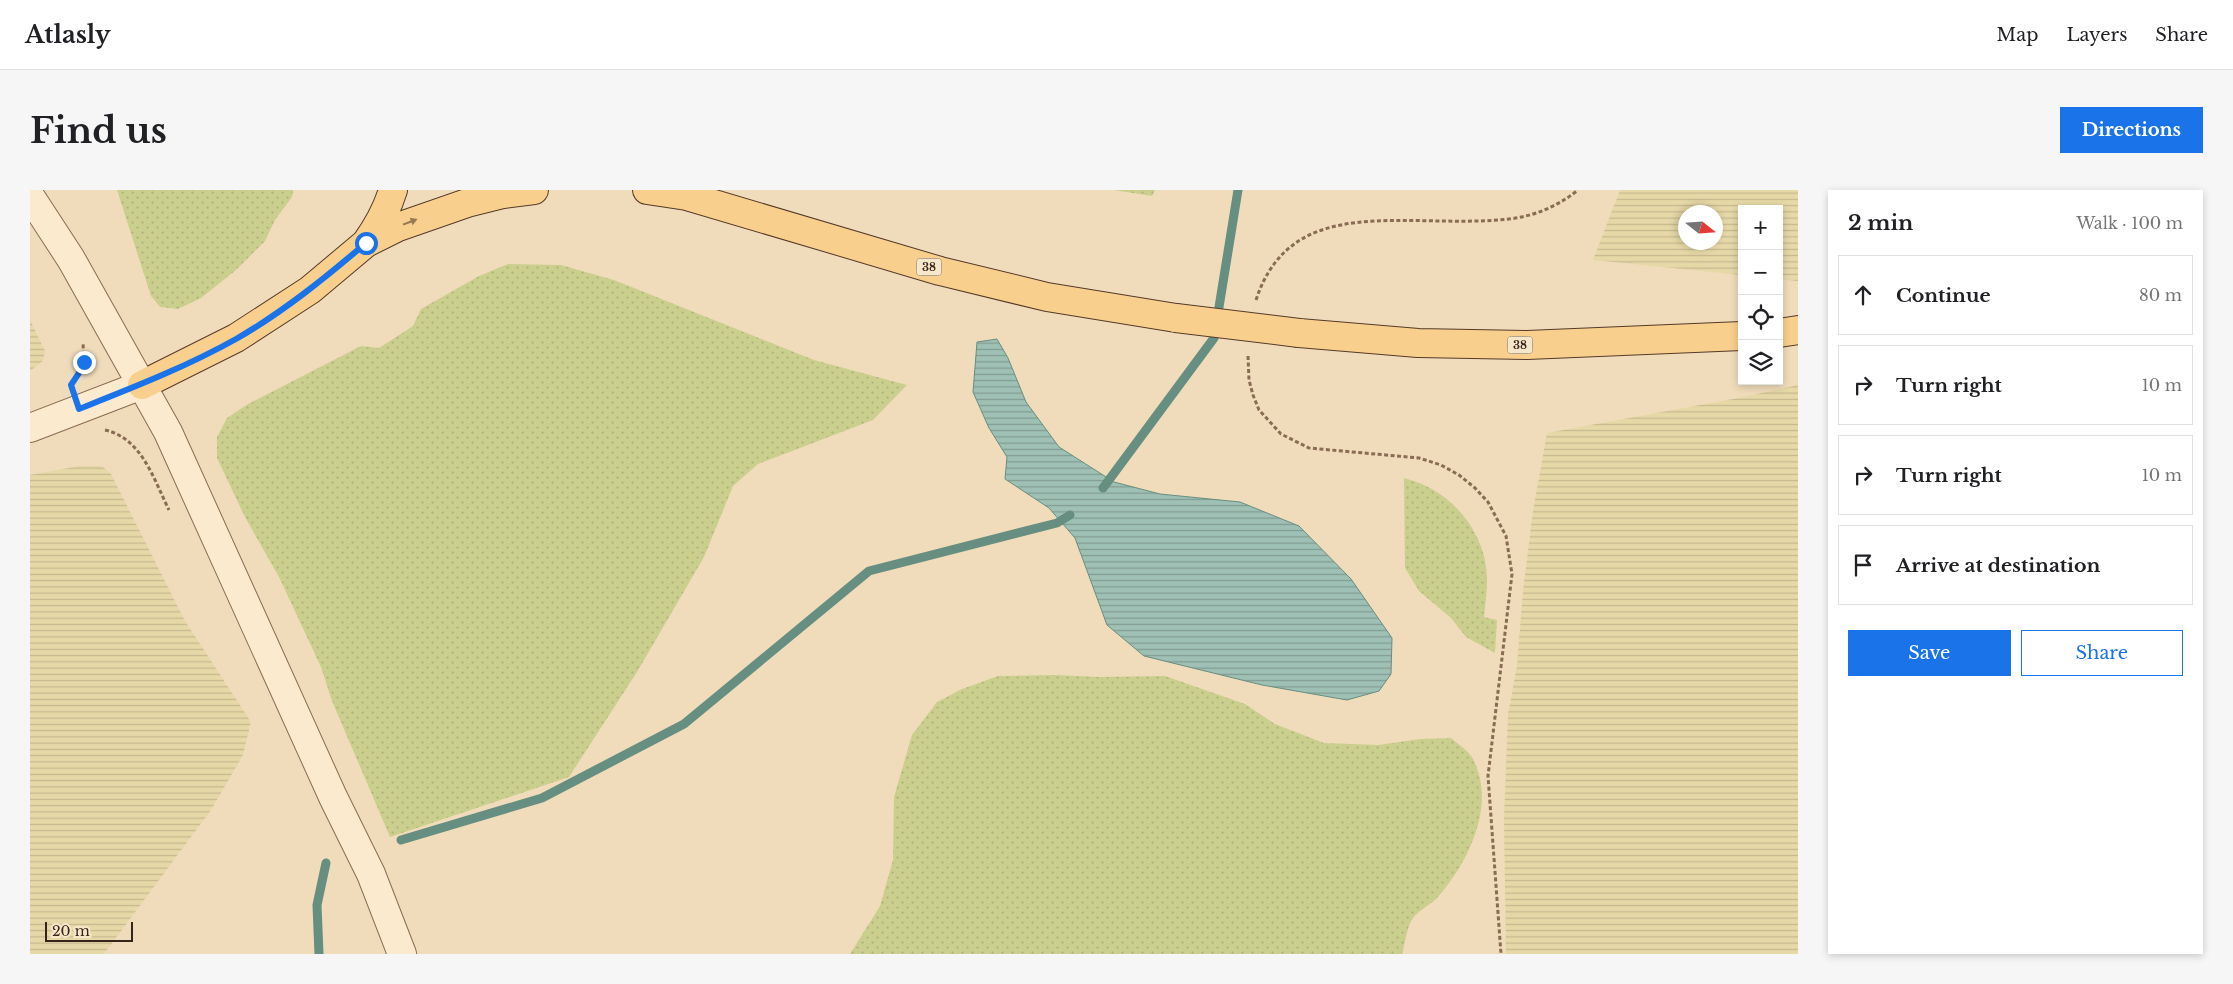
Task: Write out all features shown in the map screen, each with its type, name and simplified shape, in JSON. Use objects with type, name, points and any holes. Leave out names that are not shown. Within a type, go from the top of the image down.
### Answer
[{"type":"main road","points":[[366,243],[379,225],[393,190]]},
{"type":"main road","points":[[142,384],[236,338],[310,290],[366,243],[398,227],[432,214],[502,194],[534,190]]},
{"type":"main road","points":[[647,190],[679,192]]},
{"type":"main road","name":"38","points":[[679,192],[948,273],[1047,297],[1176,318],[1299,333],[1418,343],[1526,345],[1738,336]]},
{"type":"main road","points":[[1783,332],[1798,330]]},
{"type":"street","points":[[30,196],[71,259],[168,432],[329,788],[371,874],[402,954]]},
{"type":"street","points":[[30,428],[142,384]]},
{"type":"path","points":[[80,336],[83,343],[84,362],[71,385],[86,430],[97,429],[118,434],[140,452],[172,517]]},
{"type":"path","points":[[1501,954],[1488,776],[1512,574]]},
{"type":"shaded area","points":[[1620,190],[1798,190],[1798,281],[1783,279],[1783,205],[1738,205],[1738,275],[1593,260]]},
{"type":"shaded area","points":[[30,320],[45,351],[43,361],[30,371]]},
{"type":"shaded area","points":[[1798,385],[1798,954],[1506,954],[1504,820],[1508,714],[1517,666],[1523,591],[1533,511],[1547,433],[1733,399]]},
{"type":"shaded area","points":[[79,466],[102,466],[111,474],[185,621],[251,722],[243,755],[211,810],[104,954],[30,954],[30,475]]},
{"type":"green space","points":[[117,190],[293,190],[292,197],[275,220],[265,241],[236,270],[201,298],[178,309],[160,307],[151,296]]},
{"type":"green space","points":[[1114,190],[1155,190],[1152,196]]},
{"type":"green space","points":[[508,264],[561,265],[614,280],[814,360],[907,385],[873,420],[758,464],[733,486],[704,557],[637,672],[569,777],[390,837],[332,701],[321,667],[279,577],[245,517],[217,458],[217,437],[227,418],[248,404],[361,346],[379,348],[413,326],[421,309],[479,276]]},
{"type":"green space","points":[[1404,478],[1437,492],[1464,516],[1474,530],[1486,564],[1487,586],[1484,617],[1497,620],[1495,653],[1466,637],[1451,618],[1419,591],[1405,568]]},
{"type":"green space","points":[[1055,675],[1099,677],[1165,676],[1245,704],[1275,724],[1324,743],[1378,745],[1420,739],[1451,738],[1471,756],[1480,777],[1482,795],[1476,833],[1459,868],[1448,884],[1437,898],[1418,912],[1411,921],[1402,954],[850,954],[880,906],[893,860],[894,797],[912,735],[937,702],[962,689],[998,676]]},
{"type":"water","points":[[997,339],[1008,358],[1026,402],[1059,447],[1114,482],[1160,494],[1240,502],[1299,526],[1351,579],[1392,638],[1391,674],[1379,691],[1347,700],[1262,685],[1144,656],[1107,625],[1075,538],[1049,508],[1005,479],[1007,457],[989,428],[973,392],[977,342]]},
{"type":"waterway","points":[[1103,488],[1214,338],[1238,190]]},
{"type":"waterway","points":[[401,840],[542,798],[684,724],[869,571],[1057,523],[1070,515]]},
{"type":"waterway","points":[[319,954],[317,905],[326,863]]},
{"type":"route","points":[[84,362],[77,378],[71,385],[79,409],[142,384],[236,338],[310,290],[366,243]]}]
